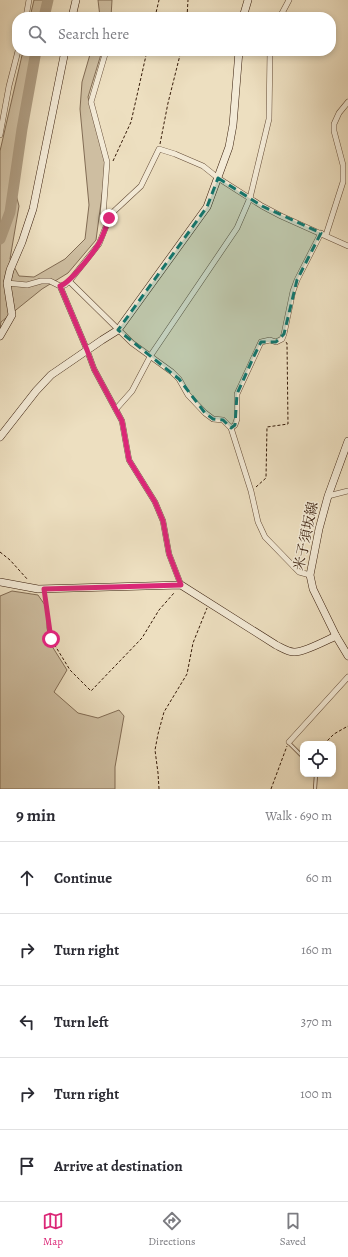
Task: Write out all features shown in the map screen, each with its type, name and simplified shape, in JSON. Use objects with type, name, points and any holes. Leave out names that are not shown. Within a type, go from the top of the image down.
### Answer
[{"type":"street","points":[[27,12],[29,0]]},
{"type":"street","points":[[73,12],[76,0]]},
{"type":"street","points":[[244,12],[248,0]]},
{"type":"street","points":[[283,12],[289,0]]},
{"type":"street","points":[[0,134],[9,86],[17,56]]},
{"type":"street","points":[[0,336],[12,315],[6,283],[33,209],[63,56]]},
{"type":"street","points":[[105,56],[91,102],[107,162],[103,216],[109,218]]},
{"type":"street","points":[[0,437],[36,390],[51,375],[118,330],[207,207],[229,147],[234,125],[239,56]]},
{"type":"street","points":[[116,409],[132,391],[151,355],[237,228],[250,198],[269,119],[270,56]]},
{"type":"street","points":[[231,428],[235,425],[237,420],[236,394],[261,342],[270,340],[276,342],[282,339],[297,280],[324,234],[343,182],[343,165],[334,131],[334,124],[339,113],[348,102]]},
{"type":"street","points":[[60,286],[65,285],[99,244],[110,214],[141,186],[158,149],[175,154],[203,166],[218,178],[281,216],[348,246]]},
{"type":"street","points":[[6,283],[27,285],[41,281],[50,281],[60,286],[94,369],[122,421],[129,460],[158,508],[163,521],[169,554],[181,585]]},
{"type":"street","points":[[68,281],[132,343],[151,355],[172,372],[179,379],[188,395],[204,413],[213,419],[223,420],[231,428],[251,490],[258,522],[265,536],[299,572],[310,575]]},
{"type":"street","name":"米子須坂線","points":[[348,440],[328,496],[319,528],[310,575],[313,588],[336,636],[348,655]]},
{"type":"street","points":[[328,496],[348,490]]},
{"type":"street","points":[[0,582],[44,589],[181,585],[276,645],[295,653],[336,636]]},
{"type":"street","points":[[289,742],[348,677]]},
{"type":"lane","points":[[289,742],[300,754]]},
{"type":"lane","points":[[315,789],[316,777]]},
{"type":"path","points":[[156,12],[159,0]]},
{"type":"path","points":[[187,12],[188,0]]},
{"type":"path","points":[[107,170],[114,160],[131,122],[146,56]]},
{"type":"path","points":[[158,149],[163,135],[168,103],[179,56]]},
{"type":"path","points":[[251,490],[266,478],[267,427],[288,424],[287,343],[282,339]]},
{"type":"path","points":[[0,552],[10,560],[35,588]]},
{"type":"path","points":[[44,589],[51,639],[70,670],[92,691],[142,638],[159,610],[181,585]]},
{"type":"path","points":[[159,789],[155,750],[158,734],[164,712],[187,674],[193,644],[209,603]]},
{"type":"path","points":[[327,741],[334,734],[348,726]]},
{"type":"path","points":[[271,789],[289,742]]},
{"type":"highlighted area","points":[[218,178],[262,206],[321,233],[297,280],[284,334],[276,342],[261,342],[254,356],[237,394],[235,425],[231,428],[223,420],[213,419],[205,413],[179,379],[118,330],[207,207]]},
{"type":"shaded area","points":[[34,0],[45,0],[43,12],[31,12]]},
{"type":"shaded area","points":[[98,0],[112,0],[111,12],[99,12]]},
{"type":"shaded area","points":[[22,56],[34,56],[11,175],[19,206],[10,259],[19,276],[34,277],[65,259],[85,239],[89,205],[80,109],[82,82],[90,56],[100,56],[88,97],[106,165],[96,240],[68,273],[42,289],[1,322],[0,329],[0,151]]},
{"type":"shaded area","points":[[12,591],[38,595],[47,608],[47,628],[50,643],[67,670],[54,692],[78,713],[98,718],[119,710],[124,716],[115,767],[115,789],[0,789],[0,596]]},
{"type":"waterway","points":[[45,12],[48,0]]},
{"type":"waterway","points":[[0,239],[10,212],[22,129],[35,56]]},
{"type":"route","points":[[51,639],[44,589],[181,585],[169,554],[163,521],[155,502],[129,460],[126,452],[122,421],[94,369],[60,286],[65,285],[72,278],[99,244],[109,218]]}]
